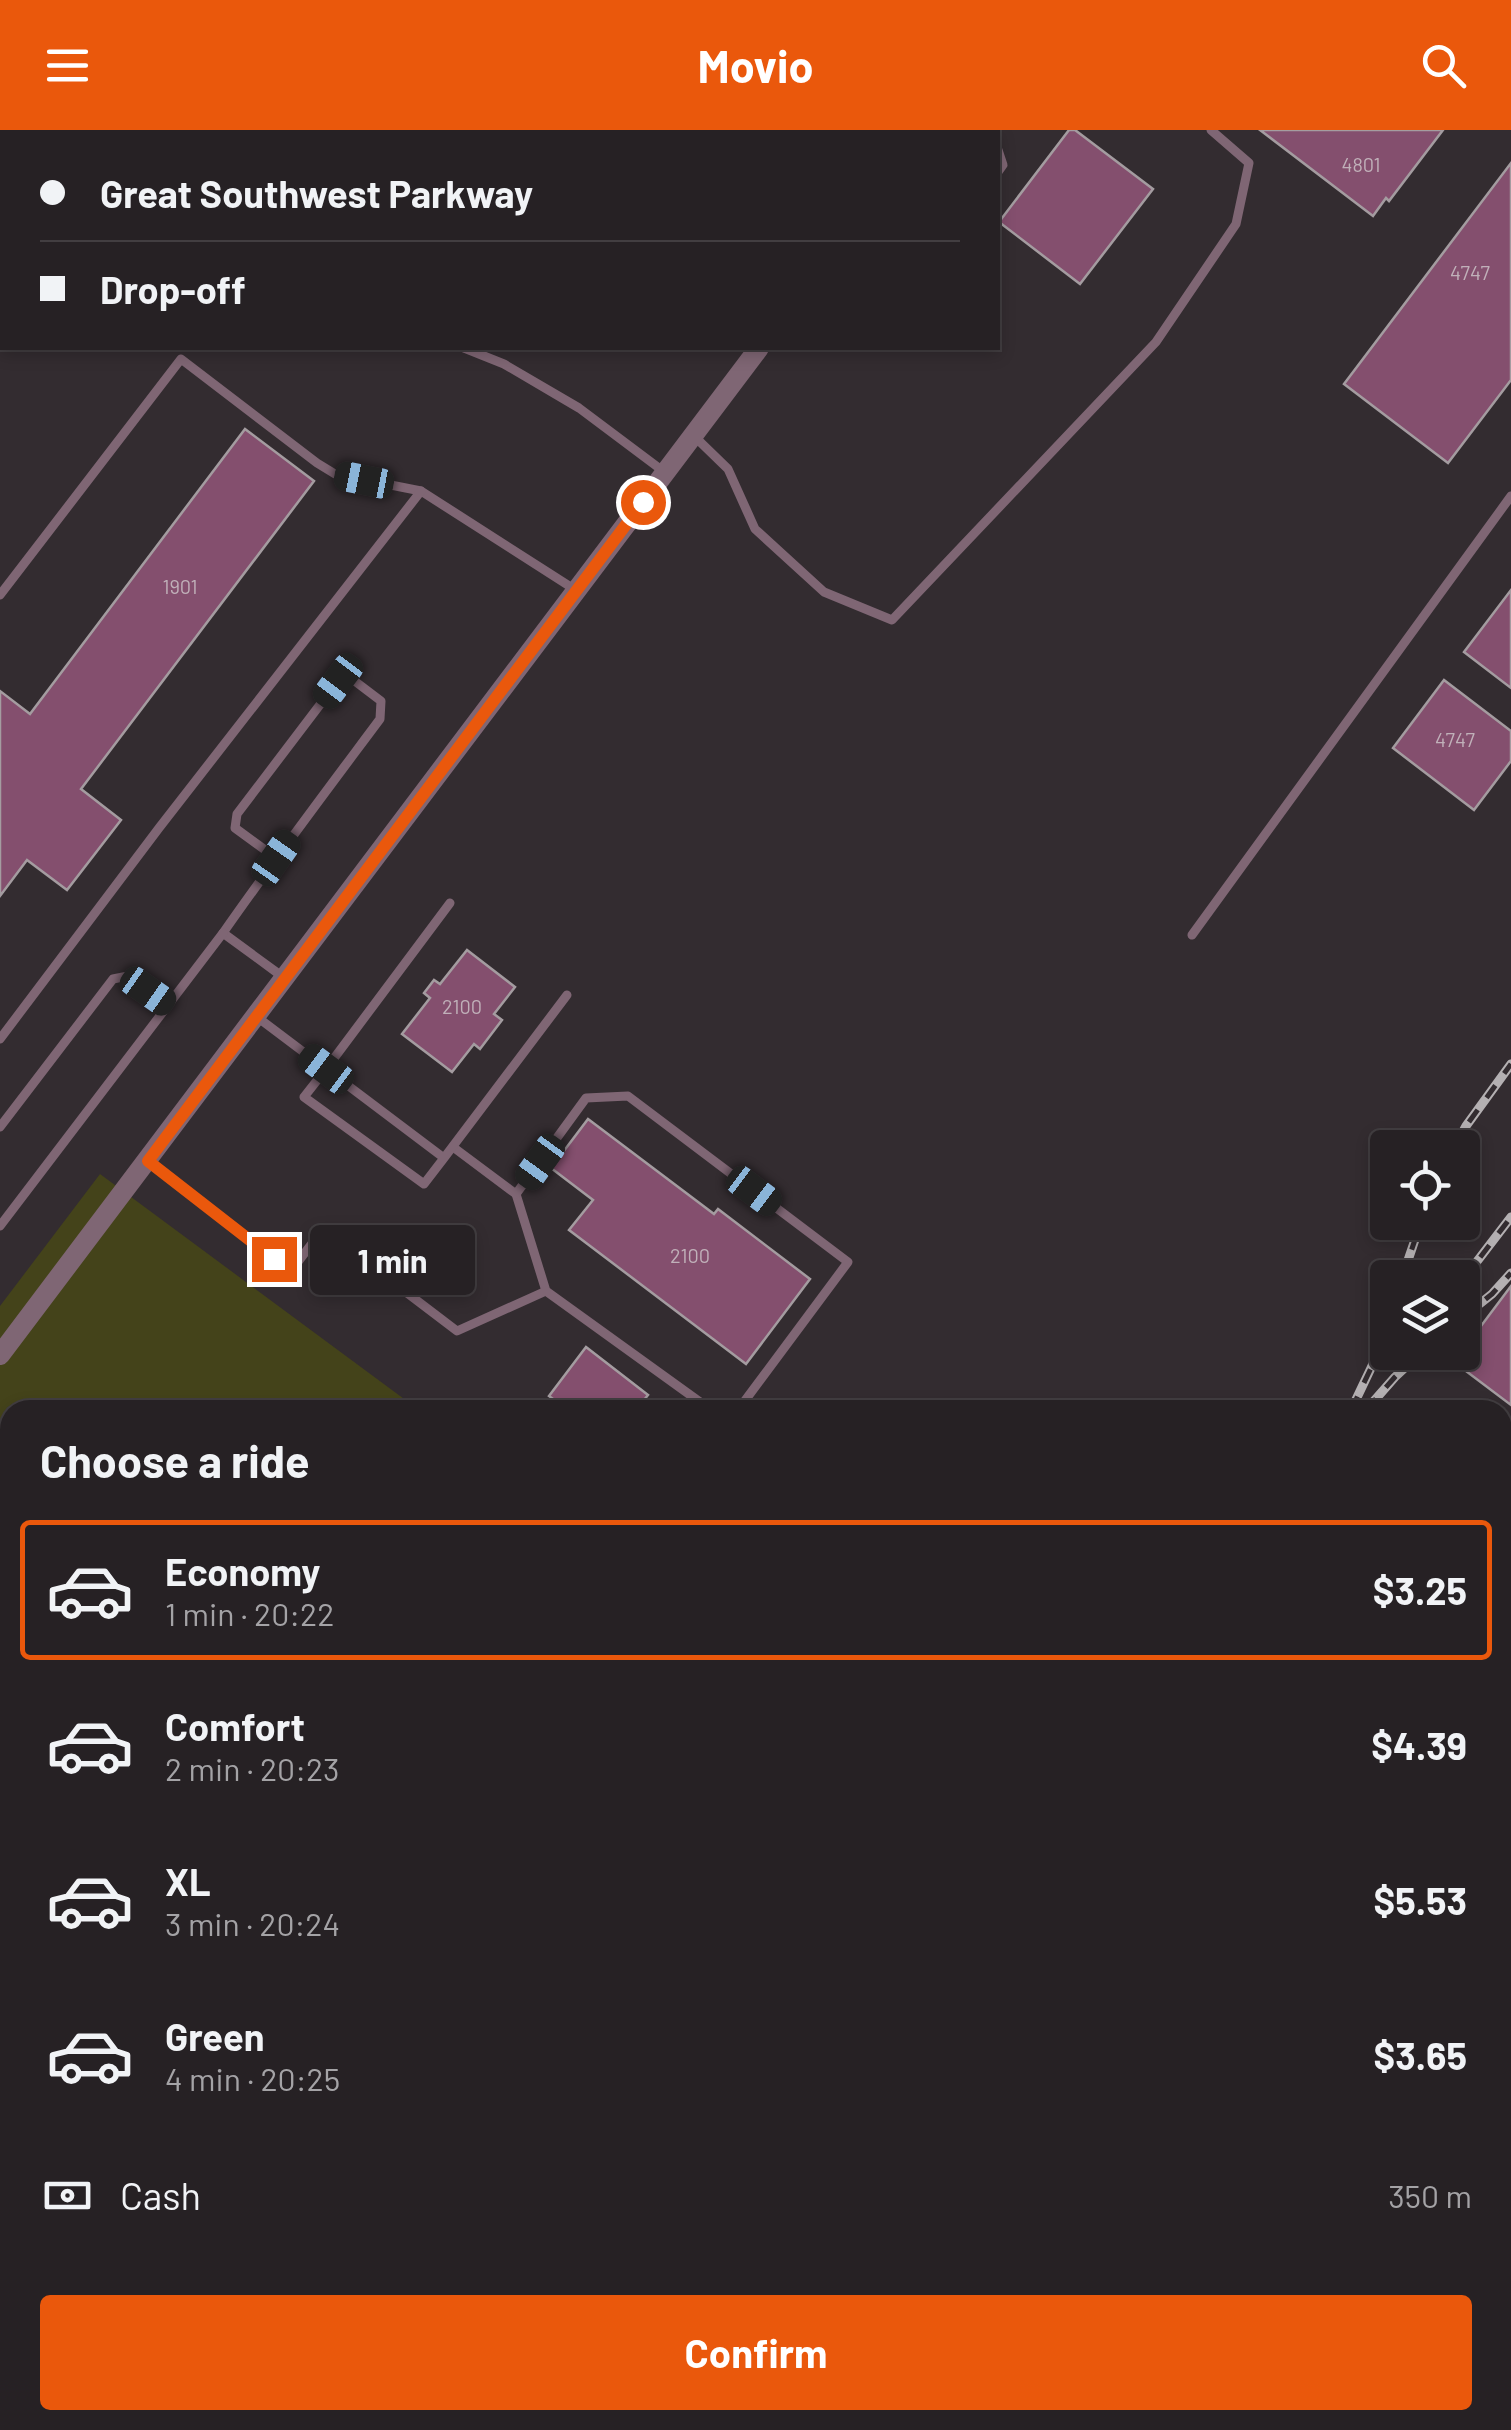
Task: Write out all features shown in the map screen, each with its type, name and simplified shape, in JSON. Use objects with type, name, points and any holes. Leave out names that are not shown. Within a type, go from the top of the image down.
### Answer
[{"type":"street","points":[[0,1355],[758,350]]},
{"type":"lane","points":[[694,435],[728,468],[755,529],[824,592],[892,620],[1156,342],[1236,224],[1249,163],[1210,130]]},
{"type":"lane","points":[[179,350],[181,359],[335,474],[421,492],[576,590]]},
{"type":"lane","points":[[469,350],[504,364],[579,408],[665,473]]},
{"type":"lane","points":[[0,595],[181,359]]},
{"type":"lane","points":[[0,1039],[421,492]]},
{"type":"lane","points":[[1192,935],[1511,496]]},
{"type":"lane","points":[[0,1226],[223,932],[380,719],[381,701],[352,679],[338,681],[237,814],[235,828],[276,858]]},
{"type":"lane","points":[[450,903],[304,1097],[424,1184],[567,994]]},
{"type":"lane","points":[[223,932],[285,979]]},
{"type":"lane","points":[[0,1128],[113,979],[128,976],[168,1005]]},
{"type":"lane","points":[[257,1017],[444,1158]]},
{"type":"lane","points":[[516,1194],[586,1098],[628,1096],[848,1262],[745,1400]]},
{"type":"lane","points":[[452,1147],[516,1194],[546,1291],[697,1400]]},
{"type":"lane","points":[[148,1161],[290,1271],[323,1229],[456,1330],[546,1291]]},
{"type":"shaded area","points":[[100,1174],[405,1400],[0,1400],[0,1306]]},
{"type":"building","points":[[1069,130],[1075,130],[1153,189],[1080,284],[1000,221]]},
{"type":"building","points":[[1260,130],[1443,130],[1373,216]]},
{"type":"building","points":[[1511,163],[1511,380],[1448,463],[1344,384]]},
{"type":"building","points":[[245,429],[314,481],[81,789],[121,820],[67,890],[27,860],[0,896],[0,691],[30,714]]},
{"type":"building","points":[[1511,590],[1511,688],[1464,652]]},
{"type":"building","points":[[1444,680],[1511,731],[1511,761],[1474,810],[1393,748]]},
{"type":"building","points":[[467,950],[515,987],[494,1014],[502,1020],[480,1049],[474,1044],[452,1072],[402,1034],[430,998],[424,993],[434,980],[440,984]]},
{"type":"building","points":[[588,1119],[714,1214],[718,1209],[810,1279],[746,1364],[569,1230],[593,1200],[551,1168]]},
{"type":"building","points":[[1511,1286],[1511,1400],[1504,1400],[1465,1370],[1480,1370],[1480,1327]]},
{"type":"building","points":[[586,1347],[648,1395],[644,1400],[554,1400],[549,1396]]},
{"type":"railway","points":[[1464,1130],[1511,1064]]},
{"type":"railway","points":[[1478,1260],[1511,1217]]},
{"type":"railway","points":[[1408,1260],[1415,1240]]},
{"type":"railway","points":[[1480,1304],[1511,1273]]},
{"type":"railway","points":[[1356,1400],[1370,1370]]},
{"type":"railway","points":[[1375,1400],[1403,1370]]},
{"type":"route","points":[[274,1259],[148,1161],[643,502]]}]
